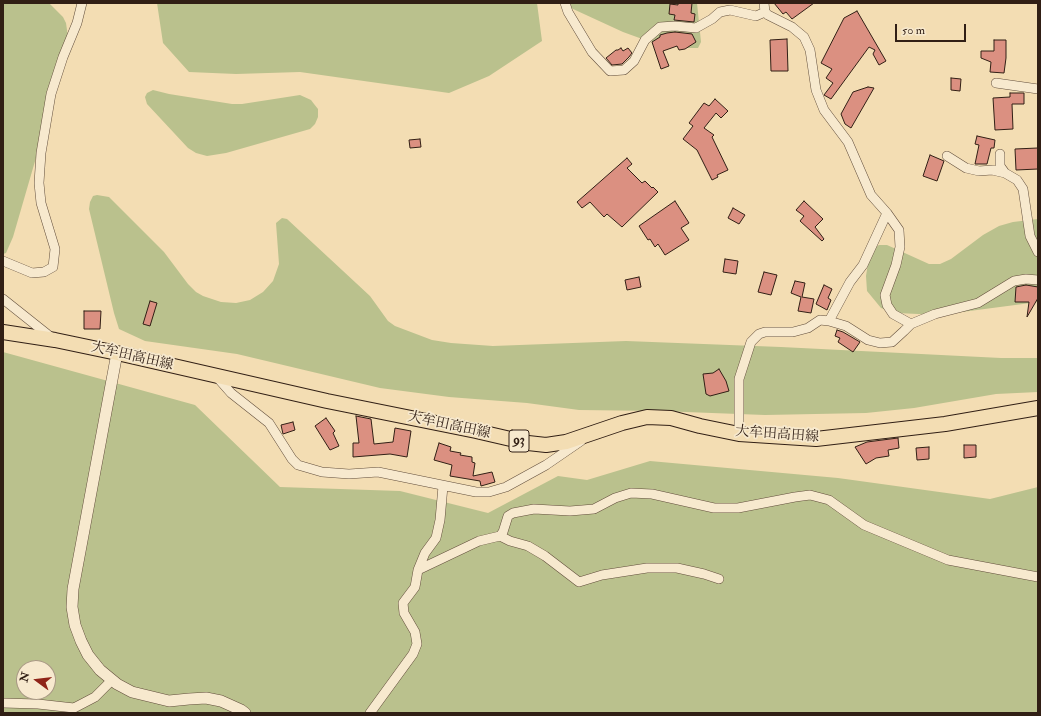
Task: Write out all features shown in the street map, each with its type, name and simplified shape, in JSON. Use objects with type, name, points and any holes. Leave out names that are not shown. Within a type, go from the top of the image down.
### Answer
[{"type":"main road","name":"大牟田高田線","points":[[3,332],[55,340],[528,443],[546,445],[566,442],[622,423],[647,417],[671,418],[739,434],[816,439],[945,424],[1038,408]]},
{"type":"street","points":[[3,261],[32,273],[44,272],[53,267],[55,249],[41,203],[39,183],[41,153],[51,94],[63,57],[77,23],[82,3]]},
{"type":"street","points":[[565,3],[568,12],[592,52],[610,71],[624,70],[634,61],[645,40],[660,27],[675,26],[696,28],[712,19],[720,12],[730,10],[756,16],[765,7],[768,15],[792,27],[804,37],[810,50],[816,90],[824,110],[848,142],[871,195],[887,213],[899,230],[900,247],[885,295],[887,305],[894,314],[911,324]]},
{"type":"street","points":[[996,83],[1038,89]]},
{"type":"street","points":[[1000,154],[1000,166],[1005,173]]},
{"type":"street","points":[[947,156],[966,168],[979,171],[992,170],[1005,173],[1017,180],[1023,189],[1030,236],[1038,252]]},
{"type":"street","points":[[829,321],[850,282],[863,265],[887,213]]},
{"type":"street","points":[[739,434],[739,379],[751,342],[759,334],[765,332],[793,332],[808,328],[820,320],[846,326],[868,340],[880,343],[892,342],[911,324],[935,314],[978,303],[1014,281],[1026,279],[1038,280]]},
{"type":"street","points":[[3,299],[55,340]]},
{"type":"street","points":[[117,353],[73,589],[72,607],[75,625],[88,656],[100,670],[112,680],[132,692],[170,701],[206,698],[221,701],[245,713]]},
{"type":"street","points":[[216,376],[231,393],[269,423],[292,459],[298,465],[322,472],[349,474],[378,472],[442,486],[476,492],[489,492],[506,487],[546,465],[590,434]]},
{"type":"street","points":[[370,713],[413,654],[416,644],[415,632],[404,613],[404,603],[414,587],[418,570],[425,553],[436,538],[440,520],[442,486]]},
{"type":"street","points":[[500,536],[503,532],[508,516],[513,513],[534,509],[570,511],[594,509],[615,498],[631,493],[652,494],[714,508],[738,508],[810,495],[829,500],[864,524],[948,560],[1038,577]]},
{"type":"street","points":[[418,570],[479,541],[500,536],[510,541],[528,546],[545,556],[579,582],[602,576],[647,568],[677,568],[719,579]]},
{"type":"street","points":[[3,703],[38,704],[74,708],[95,697],[112,680]]},
{"type":"green space","points":[[3,3],[49,3],[63,17],[66,23],[69,44],[13,237],[6,253],[3,254]]},
{"type":"green space","points":[[157,3],[537,3],[542,41],[489,76],[449,93],[300,72],[236,74],[189,72],[163,43]]},
{"type":"green space","points":[[560,3],[697,3],[701,42],[698,48],[682,48],[645,40],[623,32]]},
{"type":"green space","points":[[153,90],[232,104],[242,104],[300,95],[311,100],[318,109],[318,117],[315,124],[310,129],[226,153],[207,156],[196,153],[188,148],[147,104],[145,97],[147,93]]},
{"type":"green space","points":[[97,195],[109,197],[164,252],[188,284],[196,292],[221,302],[236,303],[250,300],[263,292],[273,281],[279,264],[276,223],[282,218],[287,219],[370,296],[388,321],[395,326],[432,340],[493,346],[626,341],[1001,358],[1038,358],[1038,392],[996,394],[914,408],[866,413],[765,415],[579,410],[527,403],[449,397],[380,388],[237,354],[145,341],[119,329],[89,209],[93,196]]},
{"type":"green space","points":[[1038,219],[1038,302],[939,315],[897,313],[881,308],[867,291],[866,276],[869,257],[874,248],[879,245],[887,245],[929,264],[940,264],[951,259],[983,235],[999,226],[1013,222]]},
{"type":"green space","points":[[3,352],[195,405],[280,487],[400,491],[488,513],[558,476],[587,480],[650,461],[838,478],[990,499],[1038,487],[1038,713],[3,713]]},
{"type":"building","points":[[678,3],[692,3],[691,13],[695,14],[694,22],[674,20],[675,15],[669,14],[670,4],[678,5]]},
{"type":"building","points":[[774,3],[814,3],[792,19],[786,12],[783,14]]},
{"type":"building","points":[[857,11],[886,61],[879,65],[873,54],[875,50],[869,47],[831,99],[824,95],[833,83],[826,78],[832,69],[821,63],[844,18]]},
{"type":"building","points":[[675,32],[692,34],[696,42],[685,49],[679,50],[677,46],[663,51],[669,66],[661,69],[652,42],[660,37],[660,35]]},
{"type":"building","points":[[787,39],[788,71],[771,71],[770,40]]},
{"type":"building","points":[[994,40],[1006,40],[1004,73],[990,72],[991,62],[981,58],[981,51],[994,51]]},
{"type":"building","points":[[621,48],[623,51],[628,48],[632,53],[622,64],[612,65],[606,58]]},
{"type":"building","points":[[951,78],[961,79],[960,91],[951,90]]},
{"type":"building","points":[[868,87],[874,88],[851,128],[845,124],[841,114],[853,92]]},
{"type":"building","points":[[1010,93],[1024,93],[1024,104],[1012,104],[1013,129],[995,130],[993,98],[1010,97]]},
{"type":"building","points":[[715,99],[728,111],[721,118],[716,113],[704,128],[714,135],[712,137],[728,170],[717,175],[718,177],[712,180],[697,150],[683,139],[693,126],[689,123],[704,103],[709,106]]},
{"type":"building","points":[[977,136],[995,140],[994,148],[991,148],[987,164],[975,164],[979,145],[975,144]]},
{"type":"building","points":[[420,139],[421,147],[410,148],[409,140]]},
{"type":"building","points":[[1038,148],[1038,169],[1016,170],[1015,149]]},
{"type":"building","points":[[930,155],[944,161],[937,181],[923,176]]},
{"type":"building","points":[[627,158],[632,164],[627,168],[642,183],[645,181],[658,192],[622,227],[607,214],[604,217],[590,202],[582,208],[577,202]]},
{"type":"building","points":[[675,201],[689,223],[681,228],[689,240],[665,255],[658,244],[655,247],[650,239],[648,240],[639,226]]},
{"type":"building","points":[[804,201],[823,219],[815,227],[824,239],[822,241],[800,221],[804,216],[796,210]]},
{"type":"building","points":[[733,208],[745,215],[739,224],[728,218]]},
{"type":"building","points":[[725,259],[738,261],[736,274],[723,272]]},
{"type":"building","points":[[764,272],[777,275],[771,295],[758,292]]},
{"type":"building","points":[[639,277],[641,287],[627,290],[625,280]]},
{"type":"building","points":[[795,281],[805,283],[802,297],[814,299],[811,313],[798,311],[801,297],[791,293]]},
{"type":"building","points":[[824,285],[832,289],[828,298],[831,300],[827,310],[816,304]]},
{"type":"building","points":[[1026,285],[1038,287],[1038,298],[1027,317],[1029,302],[1015,302],[1016,287]]},
{"type":"building","points":[[150,301],[157,303],[150,326],[143,324]]},
{"type":"building","points":[[84,311],[101,311],[100,329],[84,329]]},
{"type":"building","points":[[837,330],[860,342],[853,352],[838,342],[840,338],[835,336]]},
{"type":"building","points":[[719,369],[726,381],[729,391],[710,396],[706,394],[703,374],[713,373]]},
{"type":"building","points":[[356,416],[371,419],[374,444],[393,442],[395,428],[411,431],[407,457],[390,454],[353,457],[353,443],[359,443]]},
{"type":"building","points":[[326,418],[335,431],[333,433],[339,446],[330,450],[315,426]]},
{"type":"building","points":[[293,422],[295,430],[283,434],[281,425]]},
{"type":"building","points":[[898,438],[899,448],[888,450],[889,456],[876,458],[866,464],[855,447],[867,442]]},
{"type":"building","points":[[439,443],[451,447],[450,451],[461,453],[460,455],[472,457],[472,462],[475,463],[473,476],[492,472],[495,482],[481,486],[480,481],[450,476],[452,465],[434,460]]},
{"type":"building","points":[[964,445],[976,445],[976,457],[964,458]]},
{"type":"building","points":[[929,447],[929,459],[917,460],[916,448]]}]
